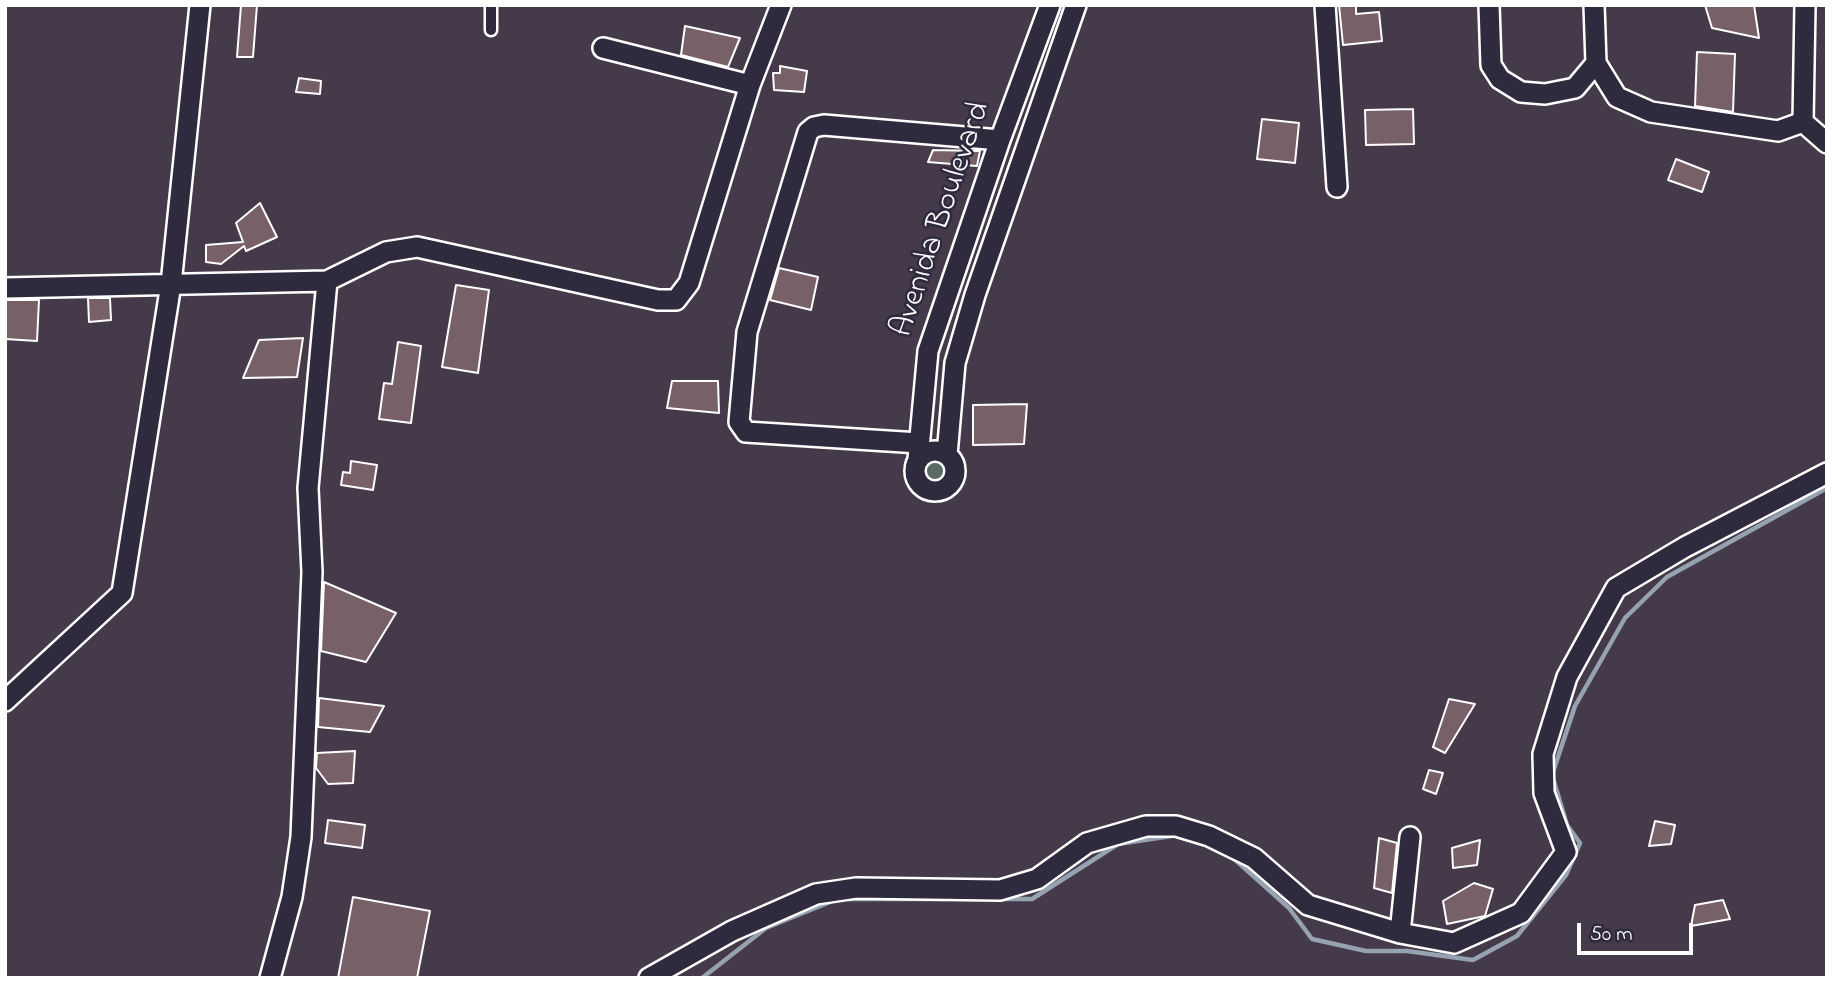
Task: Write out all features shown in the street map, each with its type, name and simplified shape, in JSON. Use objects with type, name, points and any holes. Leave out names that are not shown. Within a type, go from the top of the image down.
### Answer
[{"type":"street","points":[[5,701],[122,593],[171,284],[200,5]]},
{"type":"street","points":[[5,288],[327,281],[386,252],[417,247],[658,300],[676,300],[688,284],[750,85],[781,5]]},
{"type":"street","name":"Avenida Boulevard","points":[[919,451],[928,351],[1000,140],[1050,5]]},
{"type":"street","name":"Avenida Boulevard","points":[[947,455],[955,363],[975,295],[1076,5]]},
{"type":"street","points":[[1325,5],[1337,187]]},
{"type":"street","points":[[1489,5],[1491,65],[1500,79],[1521,92],[1545,94],[1575,88],[1595,63]]},
{"type":"street","points":[[1594,5],[1595,63],[1617,97],[1651,112],[1778,131],[1803,122]]},
{"type":"street","points":[[1805,5],[1803,122],[1827,143]]},
{"type":"street","points":[[603,48],[750,85]]},
{"type":"street","points":[[919,451],[915,472],[919,484],[938,490],[953,479],[954,466],[947,455],[928,452],[919,451],[746,432],[739,422],[747,332],[808,132],[814,127],[824,125],[1000,140]]},
{"type":"street","points":[[270,978],[292,897],[301,837],[312,572],[308,488],[327,281]]},
{"type":"street","points":[[649,978],[732,931],[816,894],[856,888],[1000,890],[1037,879],[1087,843],[1146,825],[1176,826],[1209,836],[1254,858],[1308,905],[1400,933],[1454,943],[1521,912],[1566,852],[1544,793],[1543,754],[1567,677],[1616,588],[1685,547],[1827,473]]},
{"type":"street","points":[[1400,933],[1410,837]]},
{"type":"lane","points":[[491,5],[491,30]]},
{"type":"green space","points":[[934,455],[945,460],[950,471],[945,482],[934,487],[923,482],[918,471],[923,460]]},
{"type":"building","points":[[241,5],[257,5],[253,57],[237,57]]},
{"type":"building","points":[[1339,5],[1356,5],[1356,14],[1379,12],[1382,41],[1343,45]]},
{"type":"building","points":[[1705,5],[1754,5],[1759,38],[1712,28]]},
{"type":"building","points":[[685,26],[740,38],[728,67],[681,55]]},
{"type":"building","points":[[1697,52],[1735,54],[1733,112],[1695,106]]},
{"type":"building","points":[[780,66],[807,71],[804,92],[774,90],[773,73],[780,73]]},
{"type":"building","points":[[299,78],[321,81],[320,94],[296,92]]},
{"type":"building","points":[[1413,109],[1414,144],[1366,145],[1365,110]]},
{"type":"building","points":[[1262,119],[1299,123],[1295,163],[1257,159]]},
{"type":"building","points":[[933,150],[980,151],[977,166],[928,162]]},
{"type":"building","points":[[1676,159],[1709,172],[1702,192],[1668,180]]},
{"type":"building","points":[[260,203],[277,237],[246,251],[244,246],[221,264],[206,262],[206,245],[243,242],[236,223]]},
{"type":"building","points":[[779,268],[818,277],[811,310],[770,300]]},
{"type":"building","points":[[456,285],[489,290],[478,373],[442,367]]},
{"type":"building","points":[[88,298],[110,298],[111,320],[89,322]]},
{"type":"building","points":[[5,300],[39,300],[37,341],[5,339]]},
{"type":"building","points":[[303,338],[297,377],[243,378],[259,340]]},
{"type":"building","points":[[398,342],[421,346],[411,423],[379,419],[384,383],[392,384]]},
{"type":"building","points":[[672,381],[718,381],[719,413],[667,408]]},
{"type":"building","points":[[1027,404],[1024,444],[973,445],[973,405]]},
{"type":"building","points":[[351,461],[377,465],[373,490],[341,485],[343,472],[350,473]]},
{"type":"building","points":[[324,582],[396,613],[366,662],[321,651]]},
{"type":"building","points":[[319,698],[384,706],[370,732],[318,727]]},
{"type":"building","points":[[1449,699],[1475,704],[1445,753],[1433,747]]},
{"type":"building","points":[[355,751],[353,783],[328,784],[316,768],[317,753]]},
{"type":"building","points":[[1429,770],[1443,773],[1436,794],[1423,789]]},
{"type":"building","points":[[328,820],[365,825],[362,848],[325,843]]},
{"type":"building","points":[[1655,821],[1675,825],[1671,844],[1649,846]]},
{"type":"building","points":[[1379,838],[1397,843],[1392,893],[1374,888]]},
{"type":"building","points":[[1480,840],[1477,865],[1453,868],[1452,848]]},
{"type":"building","points":[[1474,883],[1493,889],[1485,916],[1447,924],[1443,901]]},
{"type":"building","points":[[353,897],[430,911],[417,978],[338,978]]},
{"type":"building","points":[[1723,900],[1730,919],[1691,926],[1695,905]]},
{"type":"waterway","points":[[1231,856],[1289,908],[1312,939],[1366,951],[1407,951],[1473,960],[1517,936],[1566,875],[1580,843],[1567,825],[1552,775],[1575,706],[1625,618],[1667,577],[1827,488]]},
{"type":"waterway","points":[[1001,899],[1032,899],[1118,844],[1178,835]]},
{"type":"waterway","points":[[847,899],[946,899]]},
{"type":"waterway","points":[[702,978],[766,928],[835,900]]}]
